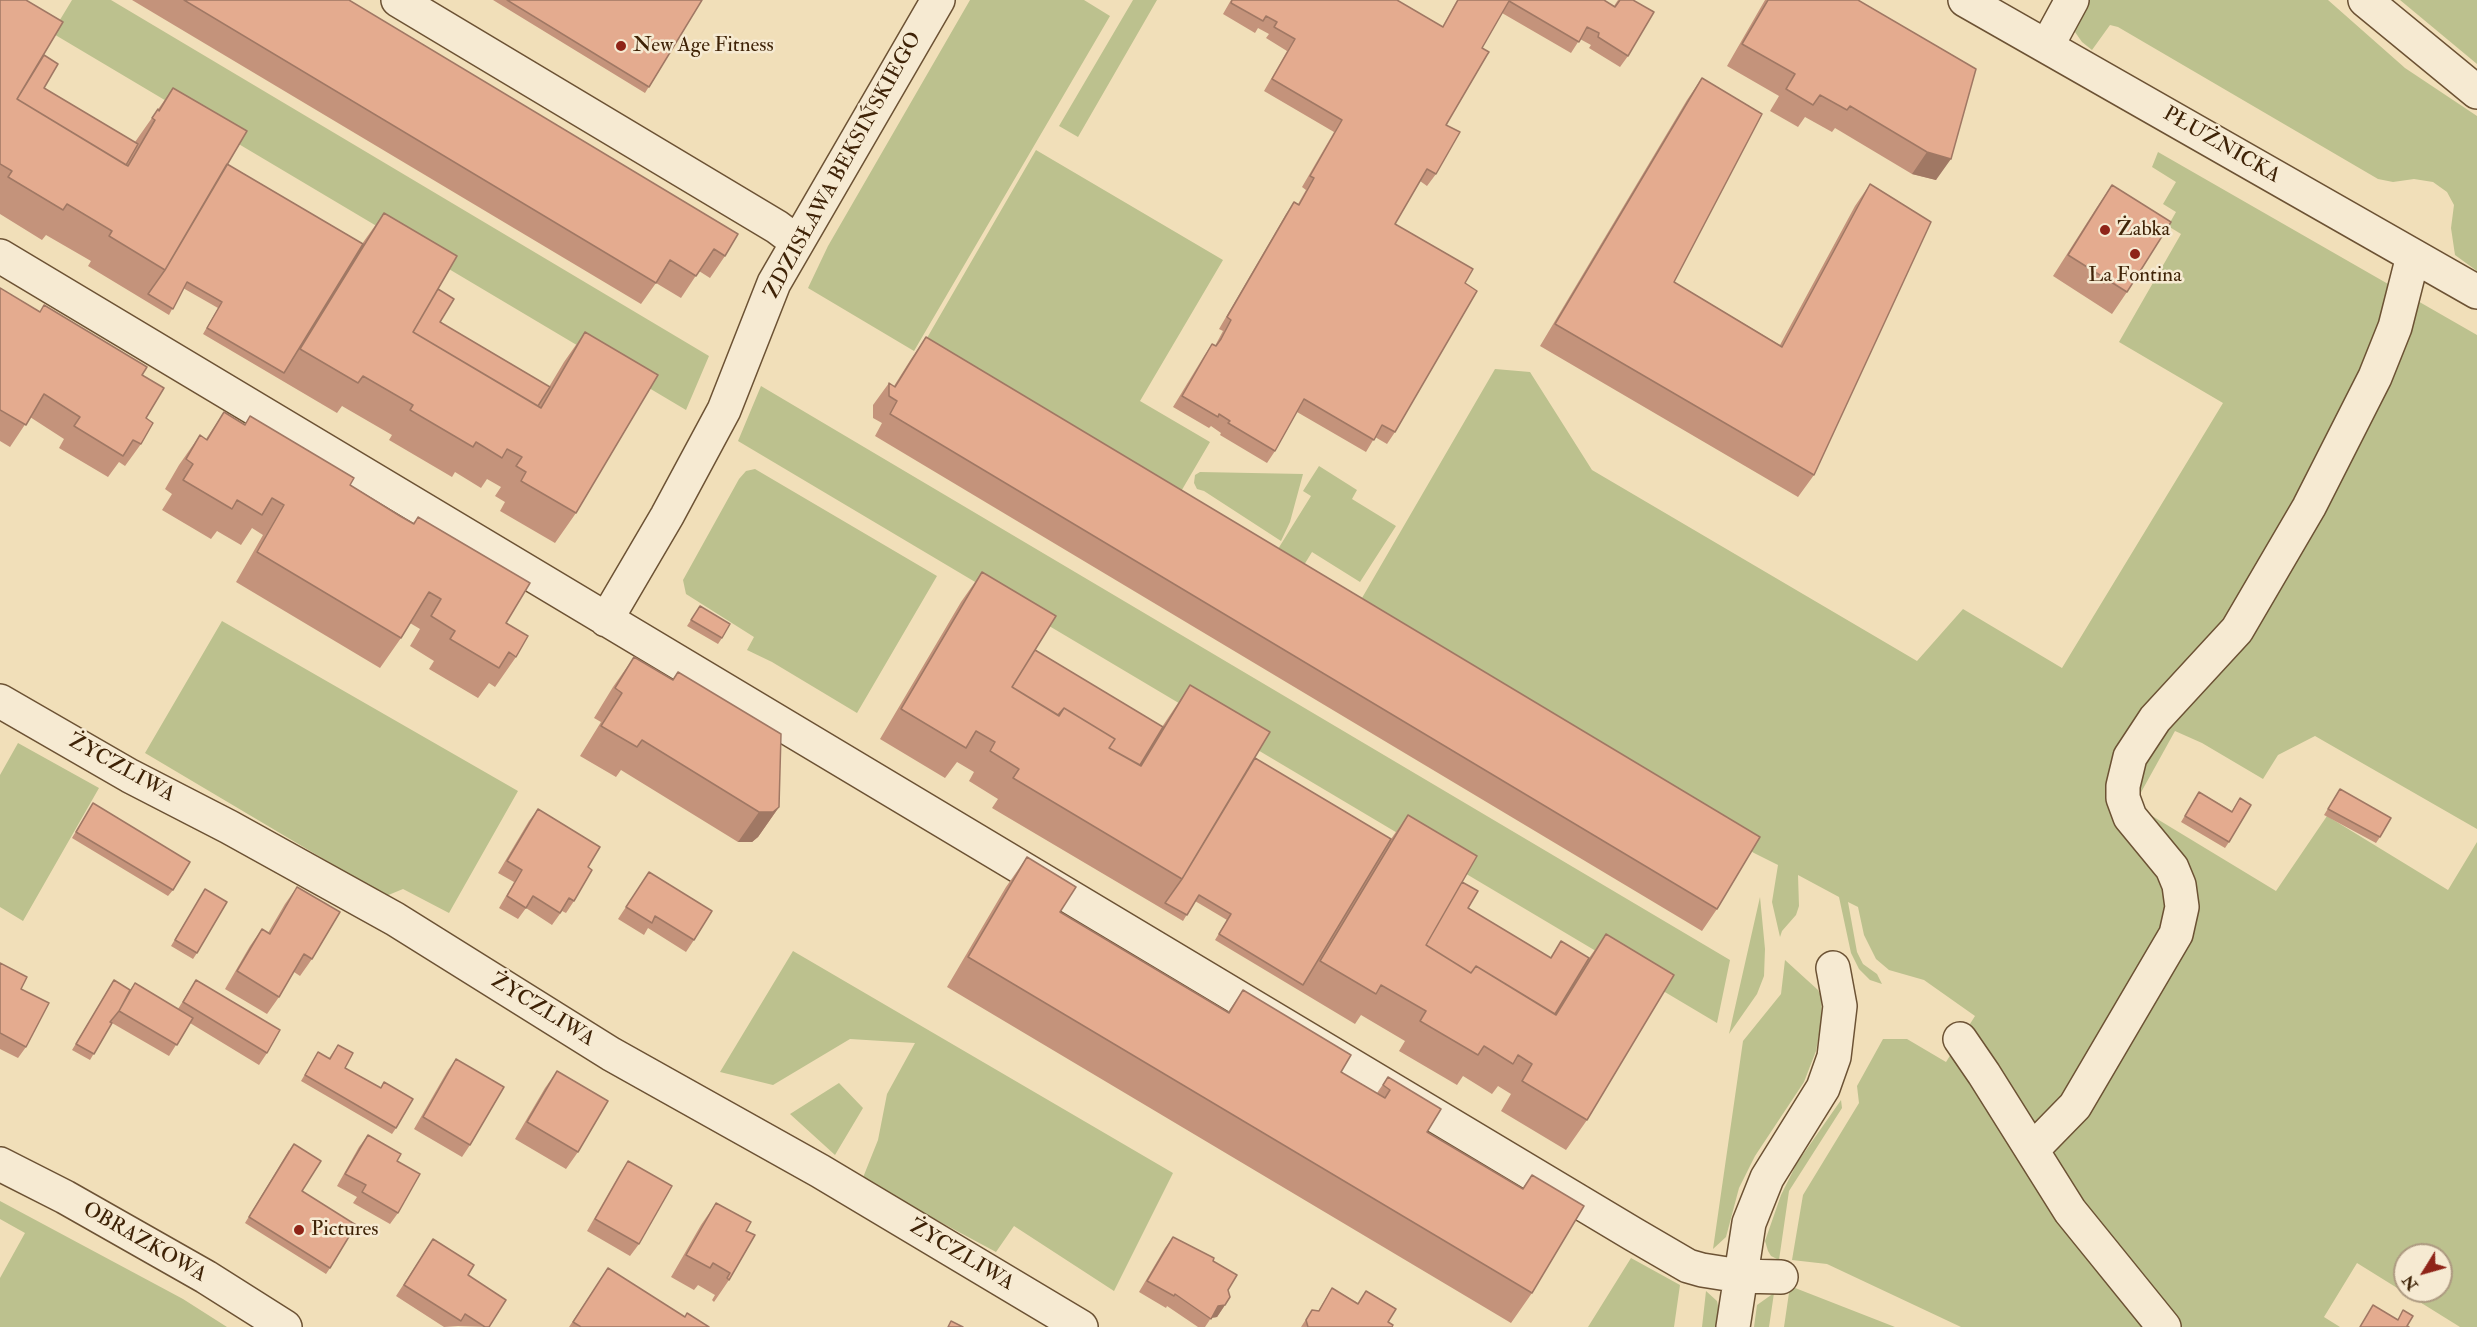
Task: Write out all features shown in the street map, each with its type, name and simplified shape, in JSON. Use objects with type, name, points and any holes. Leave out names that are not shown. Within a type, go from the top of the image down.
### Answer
[{"type":"street","points":[[398,0],[777,227],[797,242]]},
{"type":"street","name":"ZDZISŁAWA BEKSIŃSKIEGO","points":[[606,620],[667,516],[724,410],[774,284],[938,0]]},
{"type":"street","name":"PŁUŻNICKA","points":[[1965,0],[2477,292]]},
{"type":"street","points":[[2047,46],[2072,0]]},
{"type":"street","points":[[2366,0],[2477,92]]},
{"type":"street","points":[[0,256],[1642,1240],[1688,1266],[1740,1276],[1781,1277]]},
{"type":"street","points":[[2032,1150],[2075,1106],[2176,934],[2182,908],[2179,885],[2172,868],[2130,817],[2125,806],[2123,786],[2130,757],[2155,719],[2191,678],[2217,655],[2237,630],[2309,507],[2375,378],[2395,327],[2414,256]]},
{"type":"street","name":"ŻYCZLIWA","points":[[0,701],[130,776],[229,827],[395,919],[611,1054],[820,1172],[1081,1327]]},
{"type":"street","points":[[1733,1327],[1749,1223],[1767,1178],[1822,1088],[1834,1057],[1840,1006],[1833,968]]},
{"type":"street","points":[[1960,1039],[2070,1211],[2164,1327]]},
{"type":"street","name":"OBRAZKOWA","points":[[0,1164],[65,1197],[206,1277],[285,1327]]},
{"type":"green space","points":[[72,0],[111,0],[709,356],[686,410],[52,33]]},
{"type":"green space","points":[[970,0],[1084,0],[1110,16],[914,351],[808,288],[828,246]]},
{"type":"green space","points":[[1133,0],[1157,0],[1078,137],[1059,126]]},
{"type":"green space","points":[[2087,0],[2328,0],[2405,68],[2477,116],[2477,271],[2455,255],[2451,228],[2454,205],[2447,192],[2433,182],[2414,179],[2393,182],[2378,179],[2118,27],[2110,25],[2092,50],[2075,32],[2080,12]]},
{"type":"green space","points":[[2400,0],[2477,0],[2477,64]]},
{"type":"green space","points":[[1036,150],[1223,260],[1140,401],[1210,442],[1176,500],[920,350]]},
{"type":"green space","points":[[2158,152],[2477,335],[2477,829],[2315,736],[2278,755],[2263,779],[2202,743],[2175,731],[2134,805],[2276,891],[2327,816],[2448,890],[2477,842],[2477,1327],[2460,1327],[2421,1303],[2453,1303],[2453,1243],[2393,1243],[2393,1285],[2357,1263],[2324,1317],[2340,1327],[1961,1327],[1827,1264],[1792,1260],[1803,1195],[1859,1103],[1857,1086],[1883,1039],[1907,1039],[1946,1062],[1975,1016],[1924,980],[1889,970],[1876,959],[1864,935],[1858,907],[1848,902],[1857,952],[1863,964],[1877,974],[1882,984],[1870,980],[1859,969],[1851,953],[1839,897],[1798,875],[1799,906],[1796,915],[1782,931],[1780,937],[1772,902],[1778,865],[1754,853],[1355,610],[1495,369],[1530,372],[1592,470],[1917,661],[1963,609],[2062,668],[2223,403],[2119,342],[2181,234],[2168,226],[2176,212],[2163,204],[2176,182],[2152,167]]},
{"type":"green space","points":[[761,386],[1730,960],[1717,1023],[738,441]]},
{"type":"green space","points":[[1319,466],[1357,490],[1352,499],[1396,526],[1360,582],[1312,552],[1304,565],[1278,549],[1311,496],[1303,491]]},
{"type":"green space","points":[[755,469],[937,576],[857,713],[772,662],[747,650],[754,637],[686,594],[683,580],[739,479],[746,471]]},
{"type":"green space","points":[[1200,472],[1303,474],[1290,522],[1281,541],[1204,491],[1197,489],[1194,483],[1195,475]]},
{"type":"green space","points":[[222,621],[518,791],[449,913],[403,889],[386,896],[145,753]]},
{"type":"green space","points":[[18,743],[99,788],[23,921],[0,907],[0,775]]},
{"type":"green space","points":[[1760,897],[1765,949],[1764,976],[1757,994],[1729,1034]]},
{"type":"green space","points":[[793,951],[1173,1173],[1114,1291],[1014,1226],[996,1252],[862,1180],[878,1140],[887,1094],[915,1043],[850,1039],[773,1085],[720,1072]]},
{"type":"green space","points":[[1785,960],[1818,990],[1821,996],[1822,1018],[1816,1051],[1804,1082],[1755,1156],[1739,1188],[1726,1237],[1713,1249],[1743,1041],[1781,994]]},
{"type":"green space","points":[[839,1083],[863,1108],[835,1155],[790,1114]]},
{"type":"green space","points":[[1841,1100],[1842,1108],[1789,1191],[1779,1260],[1771,1256],[1765,1241],[1781,1195],[1797,1163]]},
{"type":"green space","points":[[0,1201],[183,1299],[227,1327],[0,1327],[0,1278],[25,1233],[0,1219]]},
{"type":"green space","points":[[1631,1258],[1680,1285],[1674,1327],[1588,1327]]},
{"type":"green space","points":[[1790,1286],[1895,1327],[1784,1327]]},
{"type":"green space","points":[[1706,1291],[1717,1301],[1719,1310],[1716,1327],[1702,1327]]},
{"type":"green space","points":[[1774,1293],[1769,1327],[1754,1327],[1757,1305]]},
{"type":"building","points":[[0,0],[26,0],[63,22],[17,99],[128,166],[155,120],[152,118],[173,88],[247,131],[165,270],[109,236],[112,231],[67,204],[63,210],[8,177],[12,171],[0,164]]},
{"type":"building","points":[[184,0],[349,0],[738,234],[725,256],[714,249],[696,276],[670,260],[656,283]]},
{"type":"building","name":"New Age Fitness","points":[[507,0],[702,0],[649,87]]},
{"type":"building","points":[[1232,0],[1397,0],[1443,27],[1458,0],[1604,0],[1615,7],[1620,0],[1633,0],[1654,12],[1628,56],[1598,37],[1599,33],[1587,27],[1579,42],[1509,1],[1482,48],[1489,52],[1446,125],[1460,132],[1436,174],[1427,169],[1395,224],[1473,269],[1465,283],[1477,291],[1395,432],[1382,425],[1374,440],[1304,399],[1275,451],[1228,423],[1230,421],[1219,414],[1218,417],[1182,396],[1212,344],[1216,346],[1221,339],[1231,320],[1227,317],[1294,202],[1299,205],[1314,178],[1310,176],[1342,120],[1272,79],[1295,39],[1274,27],[1277,22],[1266,16],[1263,21],[1231,3]]},
{"type":"building","points":[[1768,0],[1858,0],[1976,69],[1951,159],[1927,152],[1850,106],[1847,110],[1820,95],[1813,105],[1786,89],[1795,74],[1742,44]]},
{"type":"building","points":[[44,55],[58,64],[44,88],[138,144],[126,165],[17,99]]},
{"type":"building","points":[[1702,78],[1762,114],[1674,282],[1782,347],[1870,184],[1931,222],[1814,475],[1555,324]]},
{"type":"building","points":[[227,164],[363,244],[284,373],[207,328],[222,302],[187,282],[173,309],[148,294],[165,270]]},
{"type":"building","points":[[2112,185],[2171,222],[2127,292],[2068,255]]},
{"type":"building","points":[[384,213],[457,256],[413,332],[541,408],[585,332],[658,375],[576,513],[521,481],[526,472],[516,466],[522,457],[507,449],[502,458],[476,442],[473,447],[410,410],[413,405],[363,376],[358,383],[300,349]]},
{"type":"building","points":[[0,288],[40,312],[44,305],[147,367],[142,375],[164,388],[146,418],[153,423],[141,444],[133,440],[123,456],[74,426],[80,417],[44,394],[26,425],[0,410]]},
{"type":"building","points":[[438,289],[454,299],[440,322],[550,387],[538,406],[413,332]]},
{"type":"building","points":[[926,337],[1760,837],[1717,909],[890,414],[897,401],[889,396],[889,383],[895,387]]},
{"type":"building","points":[[224,412],[245,425],[250,416],[354,478],[350,485],[400,516],[414,524],[418,517],[530,583],[506,623],[528,636],[516,657],[509,652],[499,668],[450,639],[455,631],[431,616],[441,599],[429,592],[401,638],[257,552],[284,505],[272,498],[262,515],[237,500],[232,509],[183,480],[193,464],[186,459],[200,435],[207,440]]},
{"type":"building","points":[[982,572],[1056,616],[1012,687],[1059,716],[1064,708],[1115,739],[1109,748],[1141,766],[1190,685],[1270,732],[1182,879],[1013,778],[1019,769],[990,751],[995,742],[976,731],[966,748],[901,709]]},
{"type":"building","points":[[700,606],[730,624],[722,638],[691,620]]},
{"type":"building","points":[[1035,650],[1163,727],[1140,765],[1109,748],[1115,739],[1064,708],[1058,715],[1012,687]]},
{"type":"building","points":[[634,657],[673,680],[678,672],[781,734],[779,807],[773,812],[759,812],[642,740],[637,747],[601,726],[622,693],[615,688]]},
{"type":"building","points":[[1255,758],[1391,839],[1303,985],[1219,934],[1231,914],[1199,895],[1187,915],[1165,903]]},
{"type":"building","points":[[2340,789],[2391,818],[2380,837],[2328,809]]},
{"type":"building","points":[[2199,792],[2232,812],[2240,798],[2251,805],[2229,842],[2185,816]]},
{"type":"building","points":[[93,803],[190,862],[173,890],[76,832]]},
{"type":"building","points":[[538,809],[600,847],[588,867],[592,870],[574,901],[569,898],[560,913],[533,896],[526,908],[507,896],[522,870],[507,861]]},
{"type":"building","points":[[1408,815],[1477,856],[1426,945],[1471,973],[1476,966],[1556,1015],[1606,934],[1674,975],[1587,1120],[1522,1081],[1532,1064],[1518,1055],[1513,1064],[1484,1046],[1478,1055],[1420,1021],[1426,1011],[1381,985],[1376,994],[1320,961]]},
{"type":"building","points":[[1027,857],[1076,887],[1060,912],[1229,1013],[1243,990],[1351,1055],[1341,1072],[1385,1098],[1390,1090],[1383,1085],[1388,1077],[1441,1109],[1427,1132],[1523,1189],[1532,1175],[1584,1206],[1532,1293],[968,957]]},
{"type":"building","points":[[649,872],[712,911],[694,940],[655,916],[652,923],[626,907]]},
{"type":"building","points":[[1462,882],[1478,891],[1468,908],[1551,958],[1561,941],[1589,958],[1555,1014],[1476,966],[1471,973],[1426,945]]},
{"type":"building","points":[[297,887],[340,912],[312,959],[304,954],[279,997],[237,971],[262,929],[270,934]]},
{"type":"building","points":[[205,889],[227,902],[197,953],[175,940]]},
{"type":"building","points":[[0,963],[27,977],[21,989],[49,1003],[26,1047],[0,1033]]},
{"type":"building","points":[[114,980],[130,990],[94,1054],[76,1044]]},
{"type":"building","points":[[196,980],[280,1030],[267,1053],[183,1002]]},
{"type":"building","points":[[135,983],[193,1018],[177,1045],[119,1011]]},
{"type":"building","points":[[338,1045],[353,1053],[345,1068],[381,1088],[384,1082],[413,1099],[396,1128],[305,1075],[318,1052],[330,1059]]},
{"type":"building","points":[[456,1059],[504,1087],[470,1145],[423,1117]]},
{"type":"building","points":[[557,1071],[608,1101],[578,1152],[527,1122]]},
{"type":"building","points":[[368,1135],[401,1154],[397,1161],[420,1174],[398,1213],[362,1192],[366,1185],[345,1174]]},
{"type":"building","points":[[294,1144],[321,1161],[302,1191],[356,1225],[330,1268],[249,1217]]},
{"type":"building","points":[[628,1161],[672,1186],[639,1244],[595,1219]]},
{"type":"building","points":[[716,1203],[751,1222],[746,1231],[755,1235],[729,1280],[727,1278],[730,1273],[713,1263],[710,1268],[686,1255]]},
{"type":"building","points":[[1173,1237],[1214,1258],[1213,1261],[1237,1275],[1228,1290],[1230,1297],[1225,1305],[1218,1306],[1211,1319],[1175,1294],[1174,1296],[1147,1281]]},
{"type":"building","points":[[433,1239],[474,1265],[468,1275],[506,1300],[489,1327],[485,1327],[465,1314],[461,1321],[404,1285]]},
{"type":"building","points":[[608,1268],[685,1317],[687,1313],[709,1327],[581,1327],[573,1322]]},
{"type":"building","points":[[1332,1288],[1358,1304],[1366,1291],[1396,1309],[1388,1322],[1393,1325],[1392,1327],[1308,1327],[1306,1320],[1312,1310],[1319,1311]]},
{"type":"building","points":[[2373,1305],[2398,1320],[2403,1310],[2413,1316],[2407,1326],[2409,1327],[2360,1327]]},
{"type":"building","points":[[951,1321],[963,1327],[948,1327]]},
{"type":"place","name":"New Age Fitness","points":[[621,46]]},
{"type":"place","name":"Żabka","points":[[2105,230]]},
{"type":"place","name":"La Fontina","points":[[2135,254]]},
{"type":"place","name":"Pictures","points":[[299,1230]]}]
